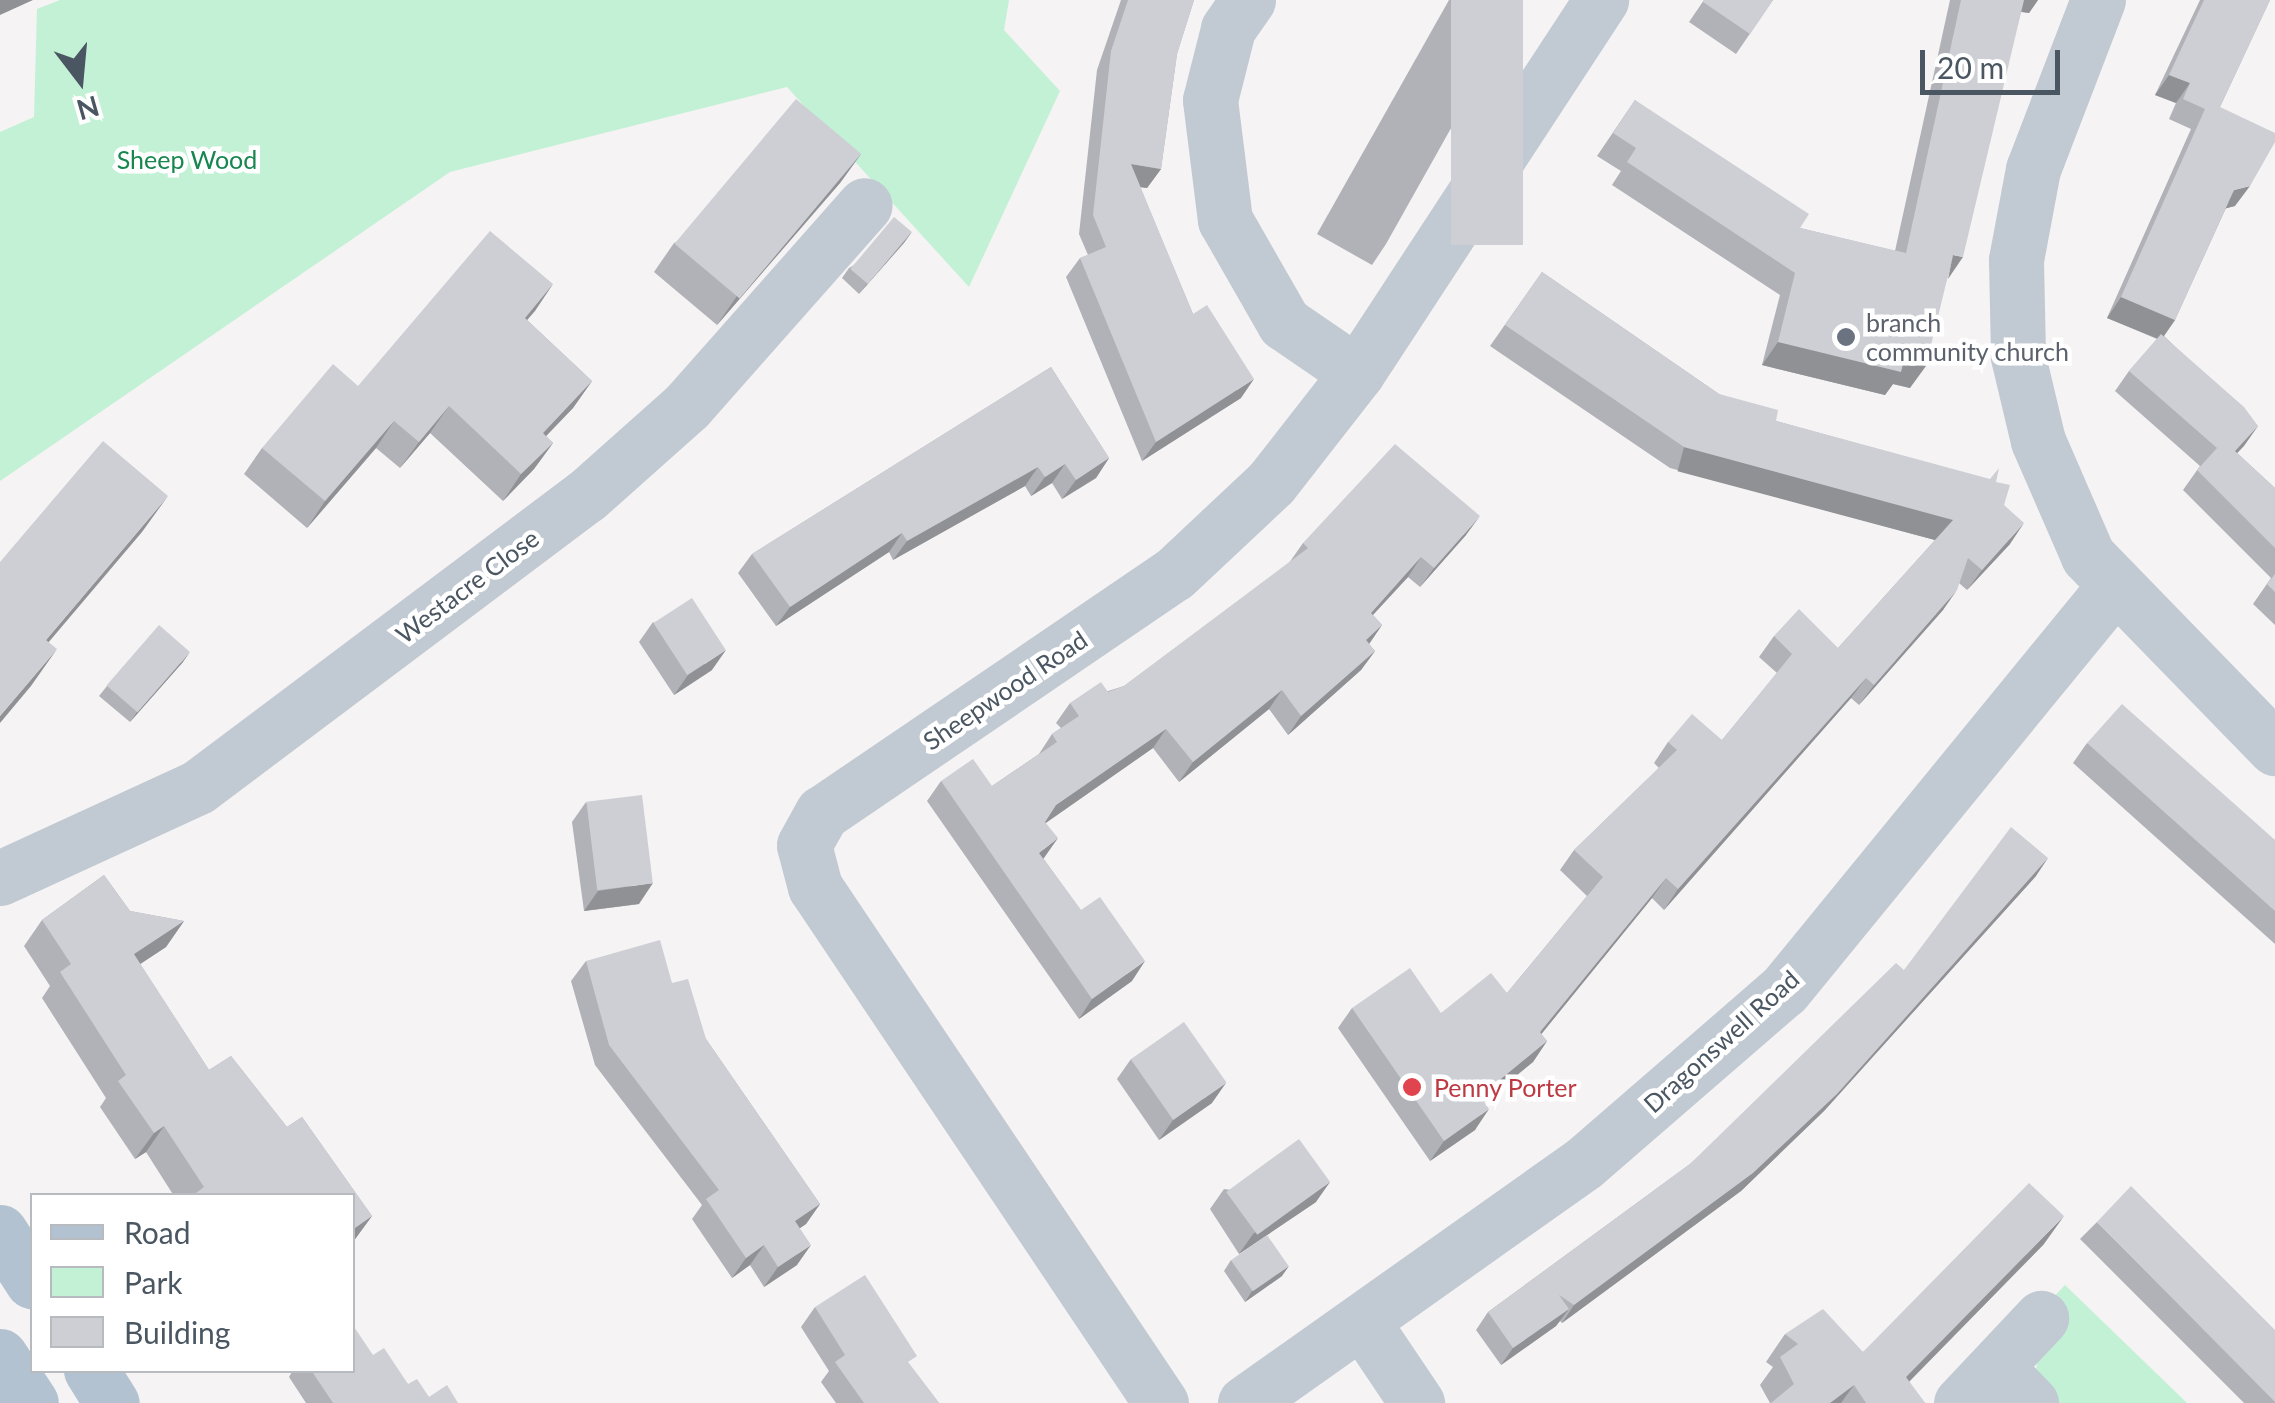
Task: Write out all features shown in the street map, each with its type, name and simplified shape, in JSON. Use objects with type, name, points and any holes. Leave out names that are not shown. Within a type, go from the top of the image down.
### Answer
[{"type":"main road","points":[[0,1232],[30,1278]]},
{"type":"main road","points":[[0,1356],[31,1403]]},
{"type":"main road","points":[[93,1373],[112,1403]]},
{"type":"street","points":[[1248,0],[1228,29],[1210,100],[1225,220],[1284,323],[1357,373]]},
{"type":"street","name":"Sheepwood Road","points":[[1161,1403],[815,887],[804,845],[822,812],[1174,574],[1271,483],[1357,373],[1601,0]]},
{"type":"street","points":[[2098,0],[2033,169],[2016,260],[2017,337],[2060,500],[2112,589],[2275,748]]},
{"type":"street","name":"Westacre Close","points":[[0,878],[198,787],[586,496],[687,406],[865,205]]},
{"type":"street","name":"Dragonswell Road","points":[[1245,1403],[1584,1163],[1784,990],[2112,589]]},
{"type":"street","points":[[1996,1391],[2041,1318]]},
{"type":"street","points":[[1362,1321],[1417,1403]]},
{"type":"green space","name":"Sheep Wood","points":[[60,0],[1009,0],[1004,30],[1060,91],[969,287],[787,87],[450,172],[0,481],[0,132],[34,117],[37,9]]},
{"type":"green space","points":[[2065,1285],[2187,1403],[2056,1403],[2036,1370],[2046,1305]]},
{"type":"building","points":[[1128,0],[1194,0],[1177,54],[1161,169],[1131,164],[1193,314],[1207,305],[1254,379],[1156,442],[1080,258],[1106,247],[1093,215],[1111,51]]},
{"type":"building","points":[[1451,0],[1523,0],[1523,245],[1451,245]]},
{"type":"building","points":[[1704,0],[1773,0],[1750,34]]},
{"type":"building","points":[[1961,0],[2024,0],[1963,257],[1953,255],[1926,366],[1904,360],[1901,372],[1778,342],[1795,273],[1627,162],[1636,148],[1613,133],[1635,100],[1809,214],[1800,228],[1906,253]]},
{"type":"building","points":[[2204,0],[2270,0],[2220,107],[2275,133],[2275,142],[2250,186],[2234,190],[2175,320],[2121,297],[2205,109],[2183,99],[2190,83],[2169,75]]},
{"type":"building","points":[[796,99],[861,154],[740,298],[675,244]]},
{"type":"building","points":[[894,217],[912,232],[868,284],[850,269]]},
{"type":"building","points":[[490,231],[553,284],[525,318],[592,381],[543,433],[553,443],[521,474],[449,406],[419,442],[394,421],[325,501],[262,448],[333,364],[358,386]]},
{"type":"building","points":[[1542,272],[1719,394],[1778,410],[1776,421],[1990,479],[1999,468],[1996,482],[2010,485],[2004,505],[2024,523],[1982,570],[1968,558],[1957,590],[1874,685],[1866,678],[1678,889],[1666,878],[1540,1032],[1547,1041],[1480,1096],[1489,1109],[1444,1141],[1352,1008],[1410,968],[1441,1013],[1491,973],[1507,993],[1603,877],[1574,850],[1677,750],[1668,742],[1692,714],[1722,740],[1792,654],[1774,636],[1799,609],[1838,648],[1953,520],[1684,447],[1505,325]]},
{"type":"building","points":[[2161,334],[2244,407],[2258,426],[2235,451],[2275,488],[2275,548],[2197,470],[2217,448],[2129,371]]},
{"type":"building","points":[[1051,367],[1109,458],[1076,480],[1065,464],[1045,477],[1038,467],[907,541],[902,533],[790,607],[752,554]]},
{"type":"building","points":[[103,441],[168,496],[46,640],[57,649],[0,716],[0,562]]},
{"type":"building","points":[[1395,444],[1480,516],[1434,568],[1421,557],[1371,613],[1382,625],[1366,640],[1375,651],[1301,716],[1282,690],[1193,762],[1166,729],[1056,805],[1045,822],[1058,838],[1039,853],[1081,910],[1100,897],[1145,961],[1092,999],[941,781],[973,759],[992,786],[1057,742],[1052,734],[1079,716],[1070,703],[1101,682],[1108,692],[1124,686],[1308,548],[1303,543]]},
{"type":"building","points":[[2275,574],[2275,592],[2267,584]]},
{"type":"building","points":[[692,598],[726,650],[687,675],[653,623]]},
{"type":"building","points":[[159,625],[190,652],[137,712],[107,685]]},
{"type":"building","points":[[2122,704],[2275,840],[2275,911],[2087,743]]},
{"type":"building","points":[[642,795],[653,883],[597,890],[586,802]]},
{"type":"building","points":[[2011,827],[2048,858],[1837,1094],[1753,1173],[1574,1305],[1559,1295],[1569,1309],[1513,1348],[1488,1312],[1690,1164],[1896,963],[1904,970]]},
{"type":"building","points":[[104,875],[130,911],[184,921],[134,954],[209,1070],[231,1056],[287,1127],[302,1117],[372,1216],[355,1228],[355,1193],[196,1193],[204,1187],[164,1126],[154,1133],[118,1081],[126,1075],[60,972],[71,964],[42,920]]},
{"type":"building","points":[[660,940],[672,983],[688,979],[706,1039],[820,1204],[795,1221],[811,1245],[778,1267],[764,1245],[746,1258],[706,1199],[719,1190],[609,1045],[586,961]]},
{"type":"building","points":[[1184,1022],[1226,1083],[1173,1120],[1131,1059]]},
{"type":"building","points":[[1299,1139],[1330,1182],[1257,1235],[1226,1192]]},
{"type":"building","points":[[2029,1183],[2064,1216],[1906,1377],[1925,1403],[1866,1403],[1854,1385],[1830,1403],[1771,1403],[1794,1384],[1780,1357],[1798,1344],[1785,1334],[1823,1309],[1863,1352]]},
{"type":"building","points":[[2131,1186],[2275,1330],[2275,1402],[2097,1222]]},
{"type":"building","points":[[1267,1235],[1289,1266],[1253,1291],[1231,1260]]},
{"type":"building","points":[[865,1275],[917,1356],[908,1362],[939,1403],[864,1403],[835,1362],[845,1355],[815,1307]]},
{"type":"building","points":[[355,1328],[373,1355],[384,1348],[408,1384],[417,1379],[429,1397],[447,1385],[458,1403],[333,1403],[313,1373],[355,1373]]},
{"type":"place","name":"branch community church","points":[[1846,337]]},
{"type":"place","name":"Penny Porter","points":[[1412,1087]]}]
